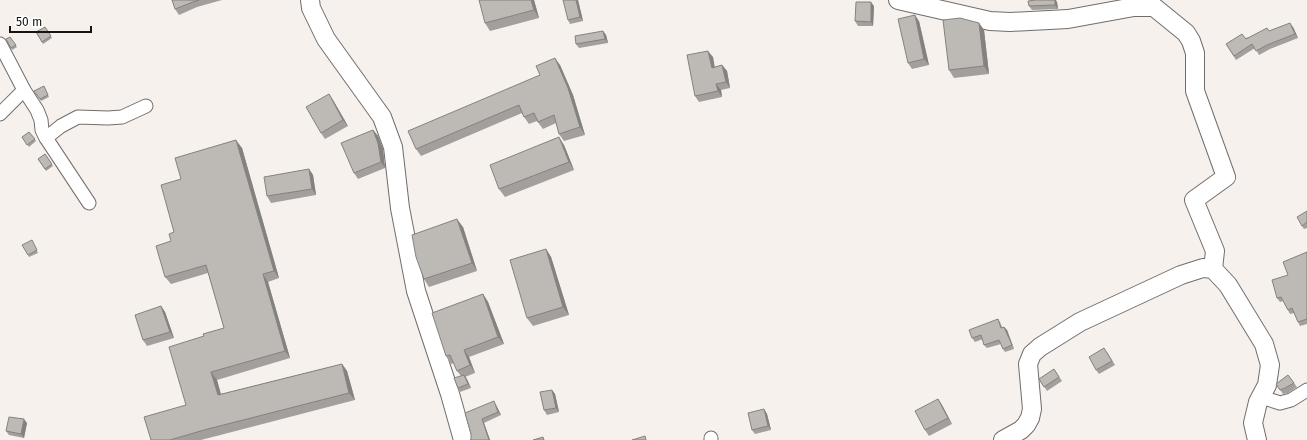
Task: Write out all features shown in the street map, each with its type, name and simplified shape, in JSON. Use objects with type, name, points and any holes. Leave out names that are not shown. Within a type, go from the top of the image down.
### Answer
[{"type":"street","points":[[310,0],[311,8],[326,39],[382,117],[393,147],[400,208],[416,292],[450,394],[463,440]]},
{"type":"street","points":[[898,0],[990,21],[1010,22],[1068,19],[1134,7],[1154,7],[1186,33],[1195,52],[1195,91],[1226,177],[1194,200],[1215,251],[1213,269]]},
{"type":"street","points":[[0,44],[24,90],[37,110],[41,120],[42,130],[46,138],[89,203]]},
{"type":"street","points":[[0,114],[24,90]]},
{"type":"street","points":[[46,138],[62,126],[78,117],[122,117],[146,106]]},
{"type":"street","points":[[1003,440],[1025,435],[1026,425],[1030,418],[1032,409],[1028,364],[1032,354],[1040,347],[1080,322],[1181,275],[1202,268],[1213,269],[1228,285],[1264,344],[1270,365],[1267,385],[1258,402],[1253,423],[1257,440]]},
{"type":"street","points":[[1261,396],[1280,403],[1290,400],[1307,390]]},
{"type":"building","points":[[172,0],[199,0],[175,9]]},
{"type":"building","points":[[479,0],[531,0],[534,10],[485,23]]},
{"type":"building","points":[[563,0],[576,0],[580,17],[568,20]]},
{"type":"building","points":[[1055,0],[1055,5],[1029,6],[1028,1]]},
{"type":"building","points":[[856,2],[871,2],[871,22],[855,21]]},
{"type":"building","points":[[915,15],[924,59],[908,63],[898,19]]},
{"type":"building","points":[[960,18],[979,23],[984,66],[949,70],[943,20]]},
{"type":"building","points":[[1290,23],[1295,34],[1256,51],[1252,44],[1234,56],[1226,44],[1242,34],[1246,39],[1267,28],[1269,31]]},
{"type":"building","points":[[45,27],[51,36],[42,42],[36,32]]},
{"type":"building","points":[[603,31],[605,39],[576,44],[575,36]]},
{"type":"building","points":[[10,37],[16,45],[11,48],[6,39]]},
{"type":"building","points":[[708,51],[712,68],[722,65],[726,82],[716,84],[718,91],[695,96],[687,55]]},
{"type":"building","points":[[555,58],[568,88],[580,127],[559,134],[554,115],[538,122],[534,113],[524,117],[519,105],[416,149],[408,131],[540,75],[536,66]]},
{"type":"building","points":[[44,86],[48,95],[40,99],[34,91]]},
{"type":"building","points":[[329,94],[343,120],[321,133],[306,107]]},
{"type":"building","points":[[373,130],[378,143],[381,162],[354,173],[341,143]]},
{"type":"building","points":[[29,132],[35,139],[27,145],[22,137]]},
{"type":"building","points":[[559,137],[569,162],[499,189],[490,165]]},
{"type":"building","points":[[236,140],[274,271],[263,274],[285,351],[211,372],[218,395],[342,364],[349,393],[170,440],[151,440],[144,417],[186,405],[169,347],[224,328],[206,265],[165,277],[156,246],[171,241],[169,234],[174,232],[161,185],[181,179],[175,158]]},
{"type":"building","points":[[45,154],[52,164],[45,169],[38,159]]},
{"type":"building","points":[[309,169],[312,189],[267,196],[264,177]]},
{"type":"building","points":[[1307,211],[1307,222],[1302,226],[1297,217]]},
{"type":"building","points":[[457,219],[472,263],[424,279],[416,257],[412,235]]},
{"type":"building","points":[[32,240],[37,250],[28,255],[22,245]]},
{"type":"building","points":[[546,249],[563,307],[527,318],[510,260]]},
{"type":"building","points":[[1307,252],[1307,319],[1298,322],[1292,308],[1288,310],[1281,297],[1277,298],[1272,280],[1288,275],[1283,262]]},
{"type":"building","points":[[483,294],[498,337],[464,350],[470,365],[457,371],[450,355],[446,356],[432,313]]},
{"type":"building","points":[[161,306],[170,332],[143,340],[135,315]]},
{"type":"building","points":[[998,319],[1001,328],[1004,327],[1012,345],[1003,349],[999,340],[984,345],[981,335],[972,338],[969,330]]},
{"type":"building","points":[[1104,348],[1112,361],[1096,370],[1089,357]]},
{"type":"building","points":[[1054,369],[1059,377],[1044,387],[1039,379]]},
{"type":"building","points":[[464,375],[468,384],[458,388],[454,378]]},
{"type":"building","points":[[1288,375],[1294,383],[1280,390],[1276,384]]},
{"type":"building","points":[[552,390],[556,408],[544,410],[540,392]]},
{"type":"building","points":[[938,399],[948,418],[925,430],[915,411]]},
{"type":"building","points":[[494,401],[498,412],[482,419],[489,440],[470,440],[471,434],[465,413]]},
{"type":"building","points":[[764,409],[768,426],[752,430],[748,413]]},
{"type":"building","points":[[9,417],[24,419],[21,434],[6,431]]},
{"type":"building","points":[[645,436],[646,440],[632,440]]},
{"type":"building","points":[[543,437],[544,440],[533,440]]}]
